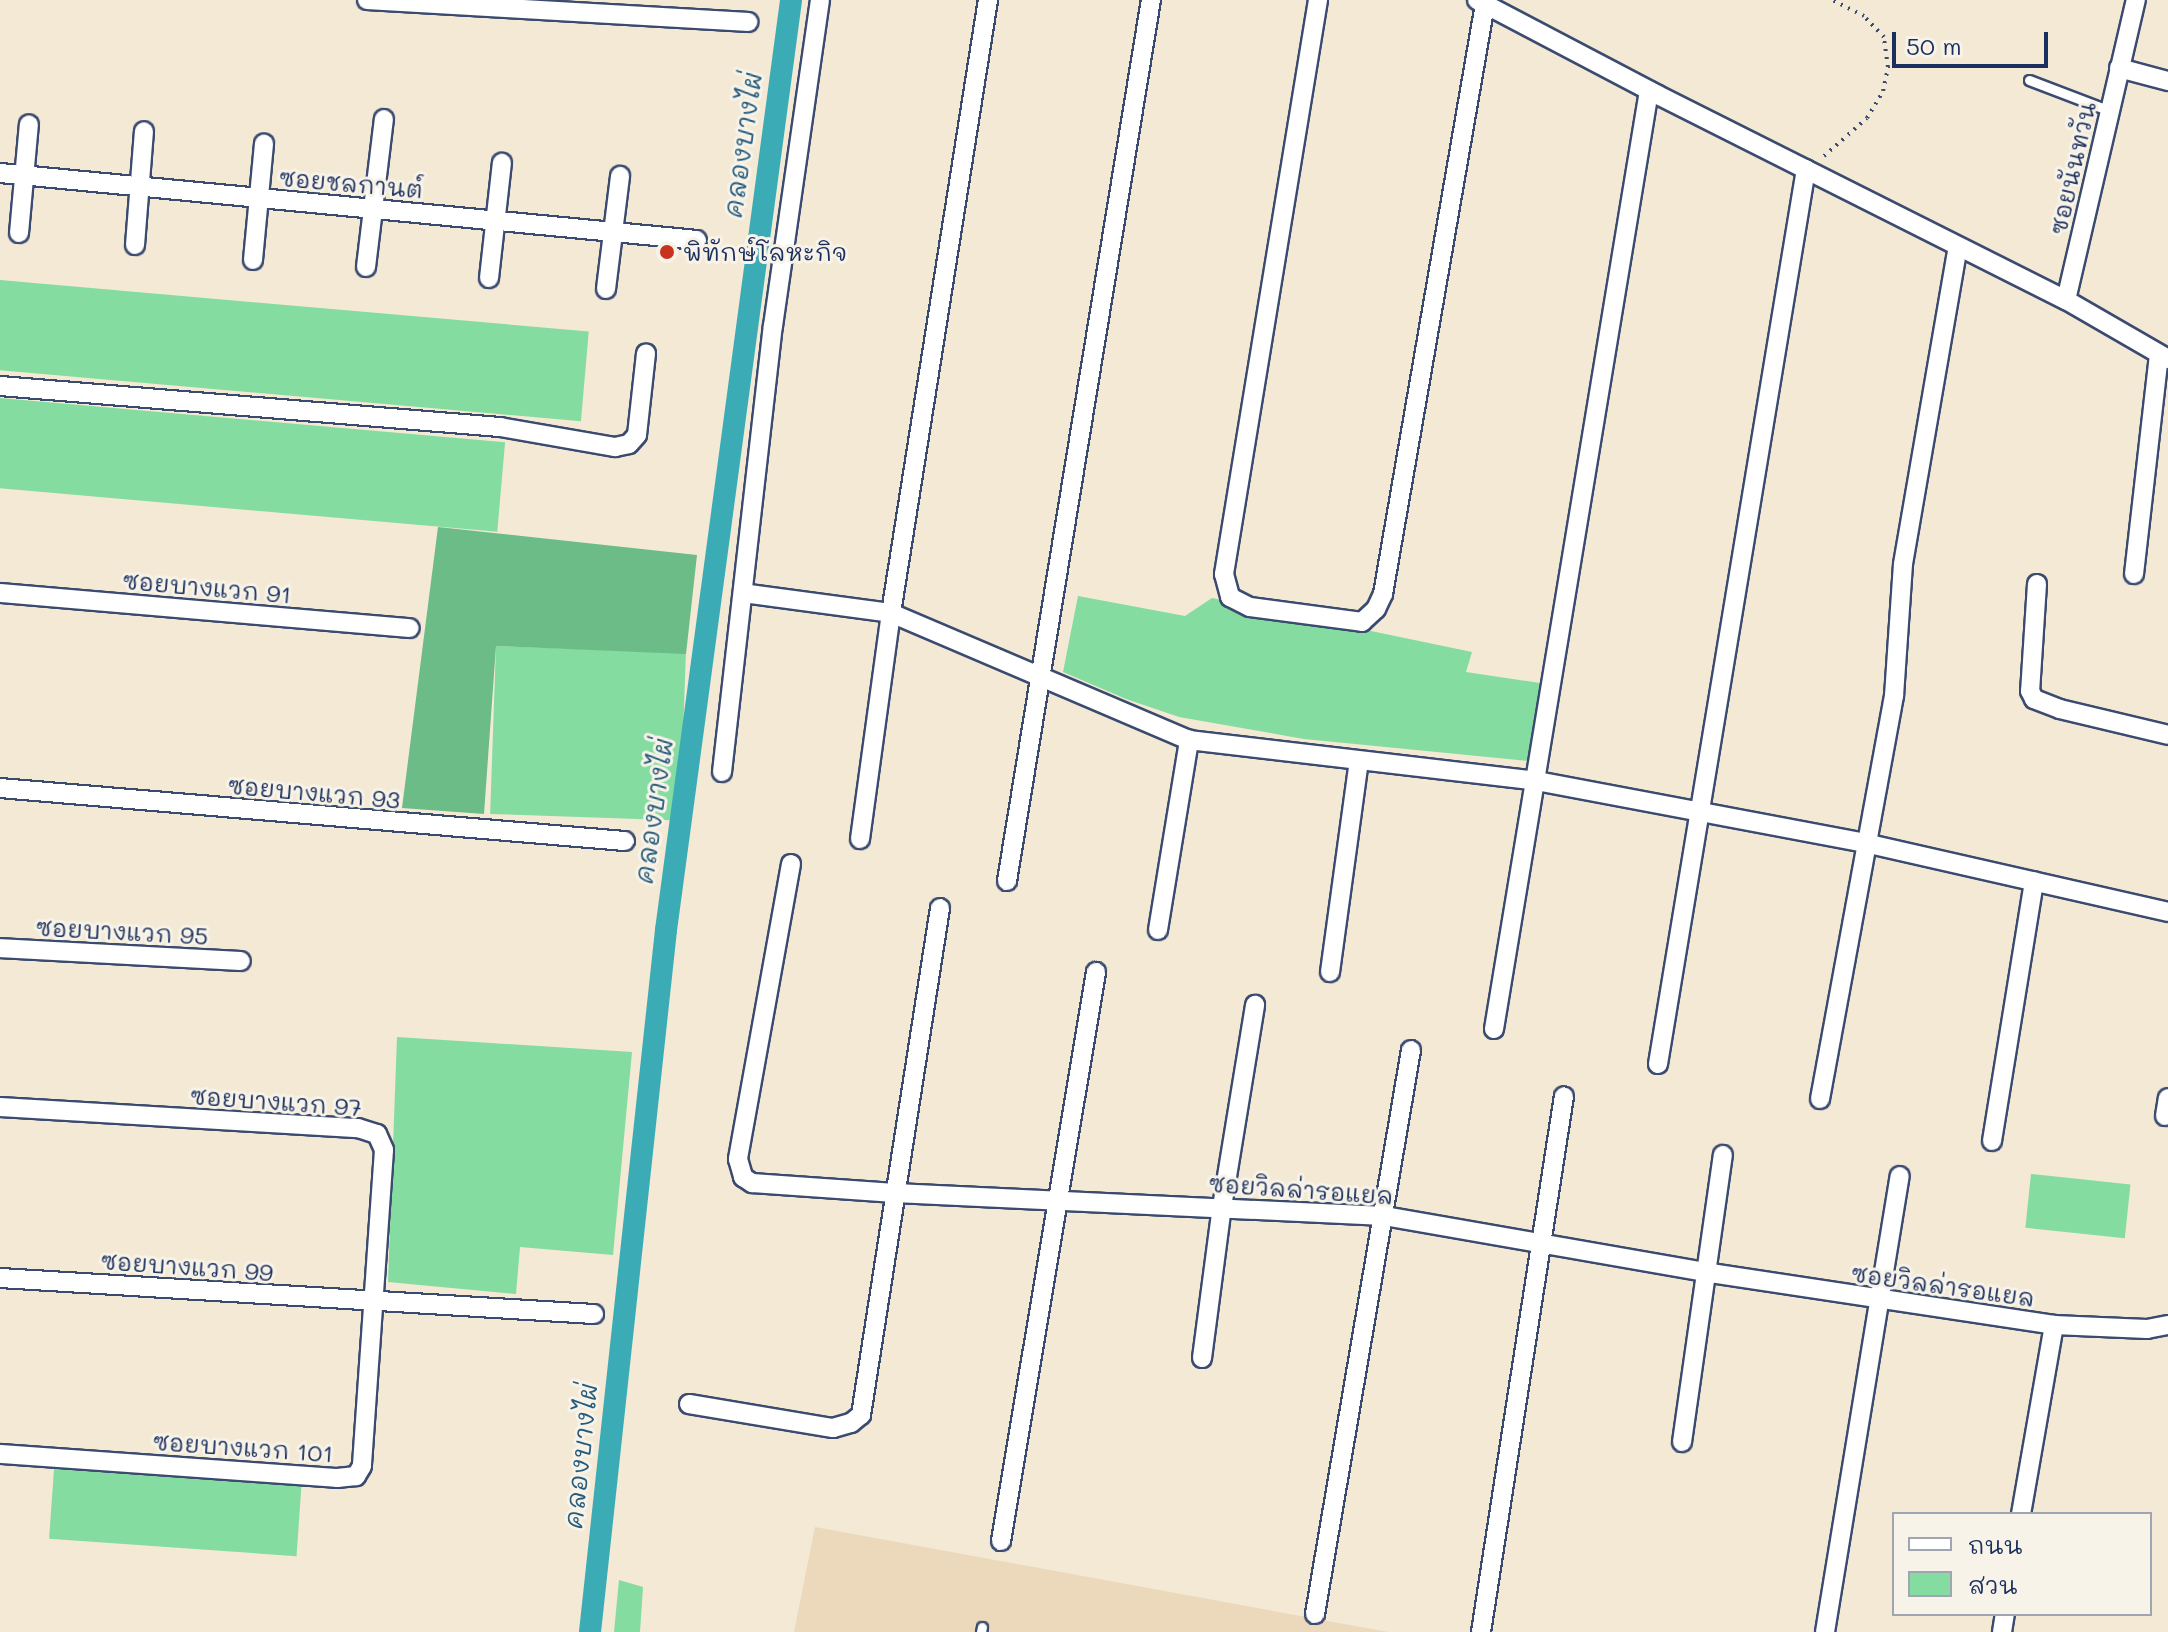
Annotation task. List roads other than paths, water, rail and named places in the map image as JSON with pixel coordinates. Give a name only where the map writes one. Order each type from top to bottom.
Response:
[{"type":"street","points":[[367,0],[748,22]]},
{"type":"street","points":[[722,772],[773,326],[820,0]]},
{"type":"street","points":[[860,839],[891,613],[988,0]]},
{"type":"street","points":[[1007,881],[1151,0]]},
{"type":"street","points":[[1318,0],[1224,574],[1230,597],[1250,607],[1362,622],[1376,609],[1383,594],[1481,2],[1649,91],[2066,300],[2164,358],[2134,574]]},
{"type":"street","name":"ซอยนันทวัน","points":[[2066,300],[2136,0]]},
{"type":"street","points":[[2119,68],[2168,81]]},
{"type":"street","points":[[1494,1029],[1649,91]]},
{"type":"street","points":[[366,267],[384,119]]},
{"type":"street","points":[[19,233],[29,124]]},
{"type":"street","points":[[135,245],[144,131]]},
{"type":"street","points":[[253,260],[264,144]]},
{"type":"street","points":[[489,278],[502,163]]},
{"type":"street","points":[[1658,1064],[1806,169]]},
{"type":"street","name":"ซอยชลกานต์","points":[[0,173],[697,240]]},
{"type":"street","points":[[606,289],[620,176]]},
{"type":"street","points":[[1820,1099],[1894,696],[1903,564],[1958,247]]},
{"type":"street","points":[[0,386],[500,427],[615,447],[629,444],[637,435],[646,353]]},
{"type":"street","points":[[2037,584],[2030,691],[2034,699],[2060,709],[2168,735]]},
{"type":"street","name":"ซอยบางแวก 91","points":[[0,593],[410,628]]},
{"type":"street","points":[[743,593],[891,613],[1189,740],[1537,781],[1865,843],[2168,912]]},
{"type":"street","points":[[1158,930],[1189,740]]},
{"type":"street","points":[[1330,972],[1359,761]]},
{"type":"street","name":"ซอยบางแวก 93","points":[[0,788],[625,841]]},
{"type":"street","name":"ซอยวิลล่ารอแยล","points":[[791,864],[738,1159],[743,1177],[752,1183],[895,1193],[1384,1216],[1704,1272],[2054,1325],[2147,1329],[2168,1325]]},
{"type":"street","points":[[1992,1141],[2034,881]]},
{"type":"street","points":[[689,1404],[833,1428],[851,1423],[861,1415],[940,908]]},
{"type":"street","name":"ซอยบางแวก 95","points":[[0,948],[241,961]]},
{"type":"street","points":[[1001,1541],[1096,972]]},
{"type":"street","points":[[1202,1358],[1222,1207],[1255,1005]]},
{"type":"street","points":[[1315,1614],[1411,1050]]},
{"type":"street","points":[[1481,1632],[1564,1096]]},
{"type":"street","name":"ซอยบางแวก 97","points":[[0,1107],[358,1128],[377,1134],[384,1150],[371,1303]]},
{"type":"street","points":[[1682,1442],[1723,1155]]},
{"type":"street","points":[[1825,1632],[1900,1176]]},
{"type":"street","name":"ซอยบางแวก 99","points":[[0,1278],[371,1303],[594,1314]]},
{"type":"street","name":"ซอยบางแวก 101","points":[[0,1454],[337,1478],[356,1476],[362,1466],[371,1303]]},
{"type":"street","points":[[2021,1512],[2054,1325]]},
{"type":"lane","points":[[2029,80],[2110,111]]},
{"type":"waterway","name":"คลองบางไผ่","points":[[590,1632],[666,930],[791,0]]},
{"type":"place","name":"พิทักษ์โลหะกิจ","points":[[667,252]]}]
